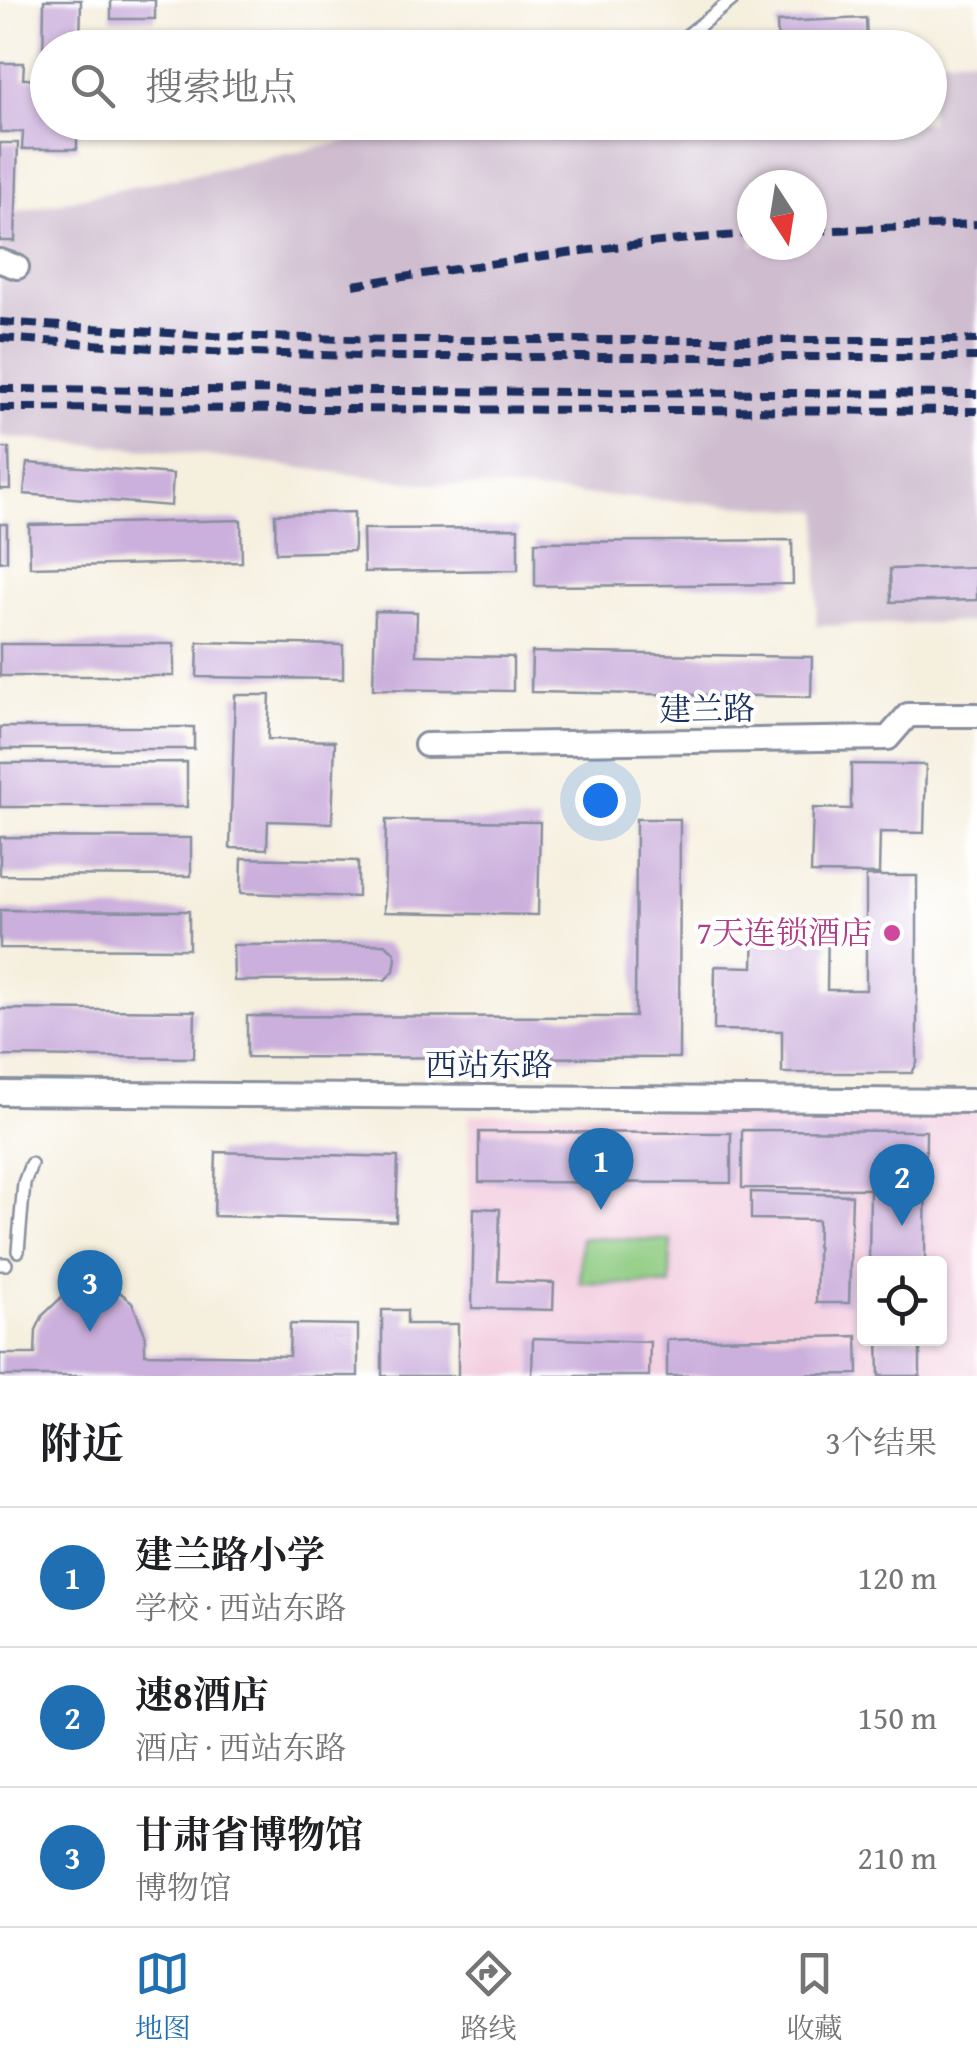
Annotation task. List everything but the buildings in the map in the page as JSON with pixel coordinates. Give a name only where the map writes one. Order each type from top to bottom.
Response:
[{"type":"street","name":"建兰路","points":[[426,745],[888,738],[908,714],[977,715]]},
{"type":"street","name":"西站东路","points":[[0,1094],[977,1101]]},
{"type":"lane","points":[[694,30],[732,0]]},
{"type":"lane","points":[[18,1251],[24,1183],[31,1164]]},
{"type":"shaded area","points":[[977,57],[977,622],[816,626],[820,511],[418,483],[161,450],[0,437],[0,215],[354,140],[947,140],[947,58]]},
{"type":"shaded area","points":[[977,1101],[977,1376],[468,1376],[469,1115]]},
{"type":"green space","points":[[581,1238],[671,1240],[670,1285],[580,1283]]},
{"type":"railway","points":[[827,230],[977,224]]},
{"type":"railway","points":[[353,285],[602,249],[737,235]]},
{"type":"railway","points":[[0,322],[213,336],[396,340],[977,340]]},
{"type":"railway","points":[[0,338],[212,352],[396,357],[977,357]]},
{"type":"railway","points":[[0,389],[977,394]]},
{"type":"railway","points":[[0,408],[977,411]]},
{"type":"place","name":"7天连锁酒店","points":[[892,933]]},
{"type":"place","name":"建兰路小学","points":[[601,1210]]},
{"type":"place","name":"速8酒店","points":[[902,1226]]},
{"type":"place","name":"甘肃省博物馆","points":[[90,1332]]}]
